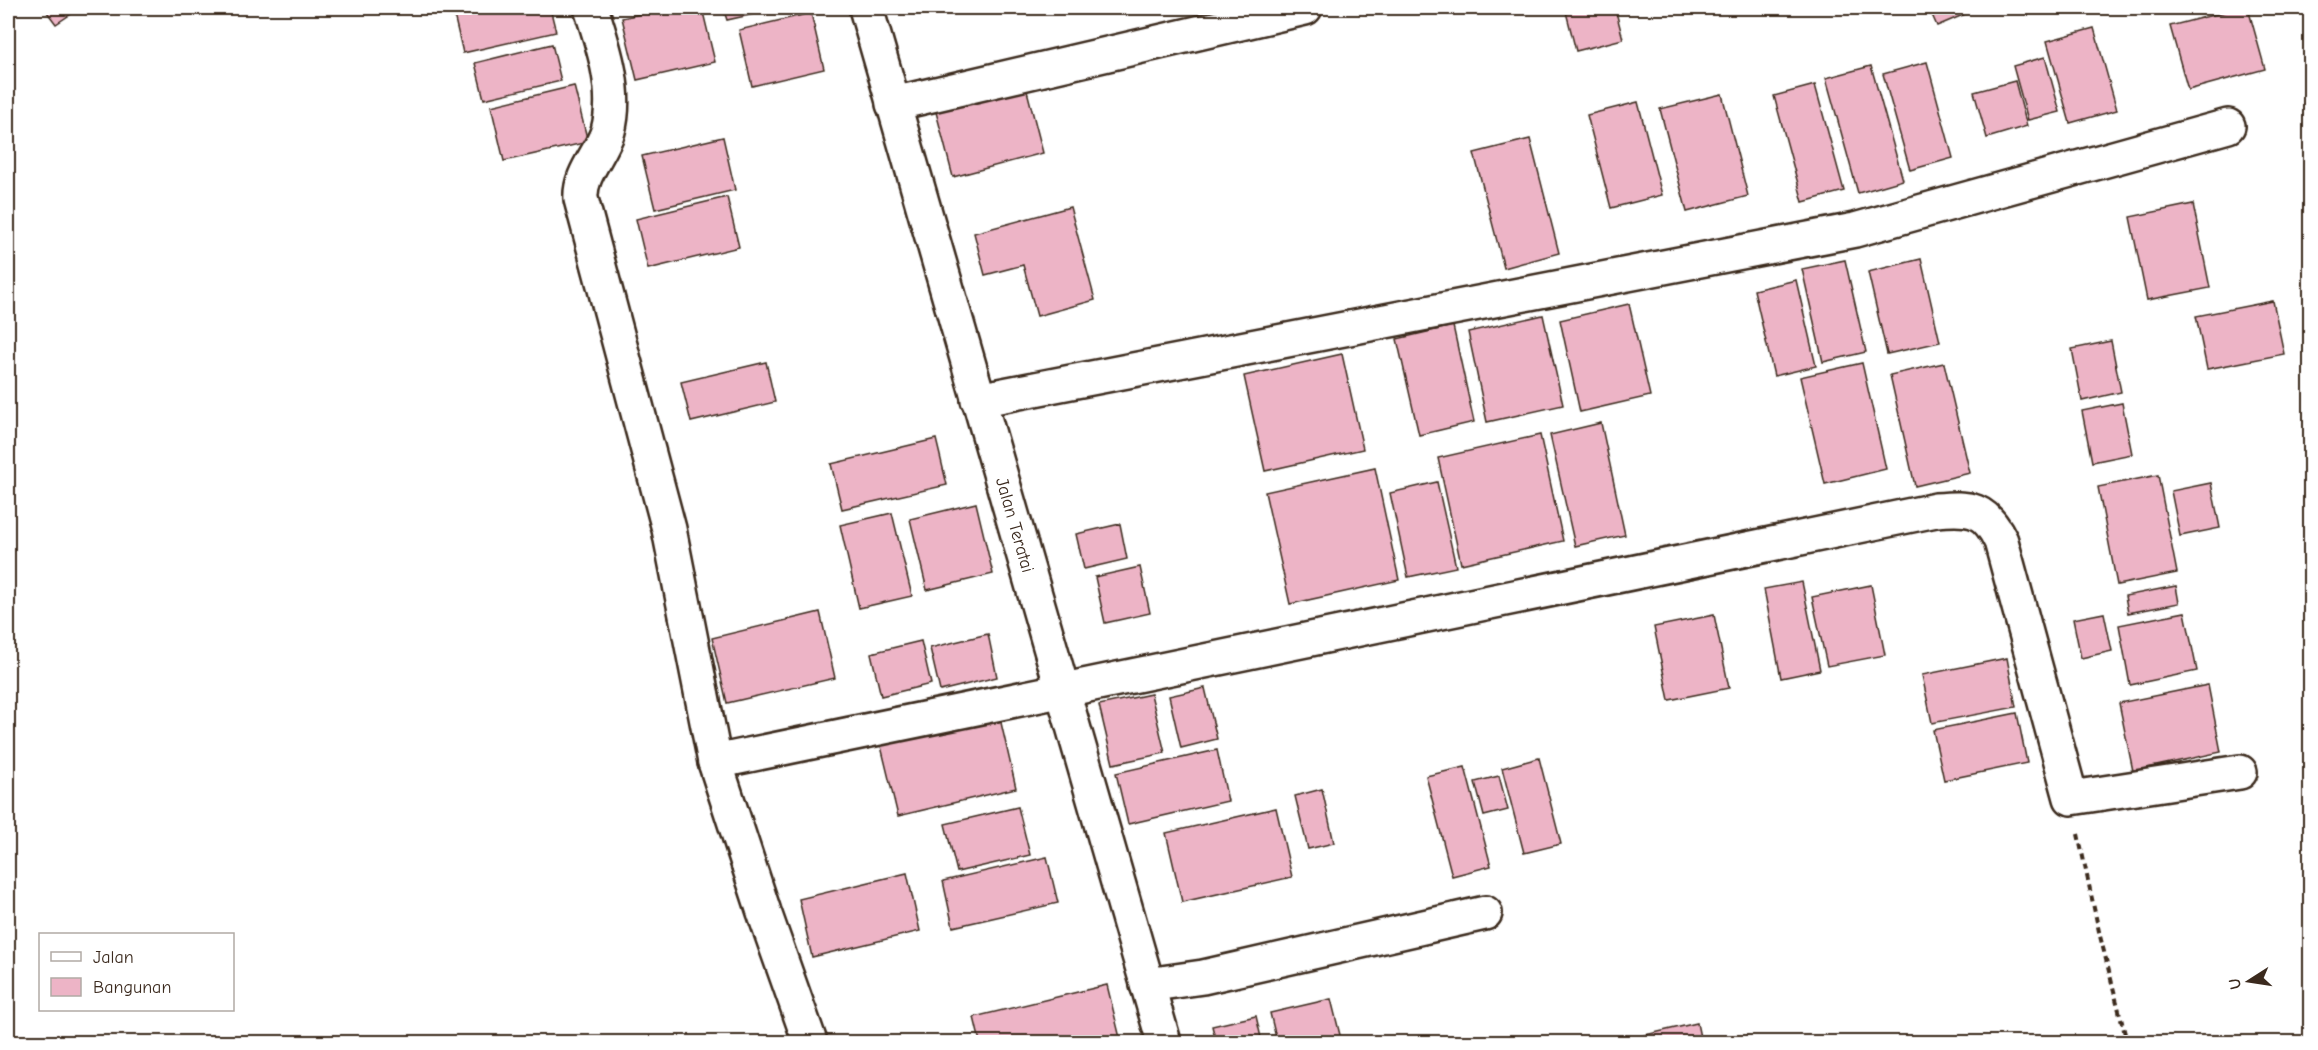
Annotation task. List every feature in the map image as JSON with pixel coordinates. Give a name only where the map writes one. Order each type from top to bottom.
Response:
[{"type":"street","points":[[591,8],[610,82],[611,113],[608,132],[596,159],[583,179],[581,199],[669,529],[715,762],[810,1042]]},
{"type":"street","name":"Jalan Teratai","points":[[866,8],[1164,1042]]},
{"type":"street","points":[[893,104],[1305,8]]},
{"type":"street","points":[[978,400],[1855,230],[2228,126]]},
{"type":"street","points":[[715,762],[1936,510],[1959,508],[1976,511],[1992,522],[2001,541],[2071,798],[2241,772]]},
{"type":"street","points":[[1147,985],[1203,977],[1485,914]]},
{"type":"path","points":[[2071,798],[2095,914],[2127,1042]]},
{"type":"building","points":[[44,8],[80,8],[56,24]]},
{"type":"building","points":[[485,8],[550,8],[556,32],[463,53],[454,15]]},
{"type":"building","points":[[666,8],[702,8],[715,62],[637,80],[622,18]]},
{"type":"building","points":[[723,8],[781,8],[727,20]]},
{"type":"building","points":[[1565,8],[1615,8],[1623,39],[1576,51]]},
{"type":"building","points":[[1929,8],[1968,8],[1970,12],[1937,26]]},
{"type":"building","points":[[2248,8],[2265,69],[2188,90],[2170,26]]},
{"type":"building","points":[[811,13],[824,69],[752,86],[739,30]]},
{"type":"building","points":[[2094,28],[2117,110],[2070,123],[2047,41]]},
{"type":"building","points":[[552,44],[561,81],[484,99],[475,63]]},
{"type":"building","points":[[2045,57],[2060,112],[2028,120],[2013,66]]},
{"type":"building","points":[[1927,62],[1953,158],[1910,170],[1883,74]]},
{"type":"building","points":[[1871,66],[1903,180],[1858,193],[1826,78]]},
{"type":"building","points":[[2015,81],[2027,126],[1987,138],[1974,92]]},
{"type":"building","points":[[1815,85],[1844,191],[1803,202],[1774,96]]},
{"type":"building","points":[[574,86],[588,142],[504,161],[491,106]]},
{"type":"building","points":[[1026,87],[1043,153],[953,177],[936,112]]},
{"type":"building","points":[[1722,94],[1748,196],[1687,212],[1660,109]]},
{"type":"building","points":[[1638,102],[1662,195],[1611,208],[1587,115]]},
{"type":"building","points":[[723,137],[735,190],[655,209],[642,156]]},
{"type":"building","points":[[1530,139],[1559,253],[1504,268],[1474,153]]},
{"type":"building","points":[[727,197],[739,247],[648,269],[636,219]]},
{"type":"building","points":[[2193,204],[2210,288],[2147,300],[2130,217]]},
{"type":"building","points":[[1070,207],[1095,300],[1037,316],[1023,265],[985,275],[974,233]]},
{"type":"building","points":[[1921,259],[1940,342],[1887,354],[1868,272]]},
{"type":"building","points":[[1845,260],[1866,352],[1823,362],[1802,269]]},
{"type":"building","points":[[1796,280],[1816,366],[1774,376],[1754,290]]},
{"type":"building","points":[[2273,301],[2284,354],[2207,369],[2196,316]]},
{"type":"building","points":[[1629,304],[1650,396],[1580,412],[1560,320]]},
{"type":"building","points":[[1543,315],[1563,405],[1487,422],[1468,332]]},
{"type":"building","points":[[1453,326],[1474,422],[1419,435],[1397,339]]},
{"type":"building","points":[[2111,341],[2121,392],[2082,401],[2072,349]]},
{"type":"building","points":[[1342,354],[1363,449],[1265,471],[1244,376]]},
{"type":"building","points":[[766,362],[775,402],[691,422],[681,382]]},
{"type":"building","points":[[1862,363],[1886,469],[1825,484],[1800,377]]},
{"type":"building","points":[[1944,363],[1970,473],[1915,486],[1890,375]]},
{"type":"building","points":[[2122,403],[2132,454],[2092,462],[2082,411]]},
{"type":"building","points":[[1601,423],[1625,535],[1575,546],[1550,435]]},
{"type":"building","points":[[1540,435],[1563,541],[1461,564],[1438,458]]},
{"type":"building","points":[[936,439],[947,485],[842,509],[831,464]]},
{"type":"building","points":[[2310,449],[2310,485],[2303,451]]},
{"type":"building","points":[[1375,468],[1399,580],[1290,604],[1265,492]]},
{"type":"building","points":[[2158,475],[2177,573],[2117,585],[2098,487]]},
{"type":"building","points":[[1437,482],[1456,567],[1408,577],[1390,493]]},
{"type":"building","points":[[2211,483],[2220,528],[2180,536],[2171,491]]},
{"type":"building","points":[[976,503],[993,574],[927,590],[910,519]]},
{"type":"building","points":[[892,513],[912,596],[859,608],[840,525]]},
{"type":"building","points":[[1120,524],[1127,559],[1084,569],[1076,534]]},
{"type":"building","points":[[1140,567],[1150,613],[1105,623],[1095,577]]},
{"type":"building","points":[[1802,582],[1820,670],[1781,678],[1764,589]]},
{"type":"building","points":[[1871,585],[1885,655],[1827,666],[1812,597]]},
{"type":"building","points":[[2176,586],[2179,603],[2128,613],[2125,596]]},
{"type":"building","points":[[820,612],[835,678],[727,703],[712,638]]},
{"type":"building","points":[[2185,612],[2197,671],[2130,685],[2119,625]]},
{"type":"building","points":[[2104,613],[2112,651],[2081,658],[2073,619]]},
{"type":"building","points":[[1714,615],[1729,688],[1669,700],[1654,627]]},
{"type":"building","points":[[988,634],[997,677],[940,691],[930,648]]},
{"type":"building","points":[[921,641],[931,684],[881,696],[871,653]]},
{"type":"building","points":[[2007,658],[2016,707],[1932,723],[1922,675]]},
{"type":"building","points":[[2208,685],[2221,752],[2133,771],[2119,703]]},
{"type":"building","points":[[1205,688],[1217,739],[1181,748],[1169,696]]},
{"type":"building","points":[[1151,694],[1165,753],[1113,764],[1099,705]]},
{"type":"building","points":[[2017,713],[2027,763],[1944,780],[1933,730]]},
{"type":"building","points":[[999,714],[1016,788],[898,816],[880,742]]},
{"type":"building","points":[[1217,750],[1228,801],[1128,824],[1116,773]]},
{"type":"building","points":[[1539,758],[1561,844],[1524,853],[1502,768]]},
{"type":"building","points":[[1465,767],[1491,866],[1452,876],[1426,776]]},
{"type":"building","points":[[1499,776],[1508,810],[1484,816],[1475,782]]},
{"type":"building","points":[[1322,789],[1334,843],[1308,849],[1295,796]]},
{"type":"building","points":[[1018,807],[1030,855],[957,872],[945,824]]},
{"type":"building","points":[[1276,808],[1292,877],[1182,902],[1166,833]]},
{"type":"building","points":[[1047,857],[1058,903],[953,927],[943,881]]},
{"type":"building","points":[[907,873],[920,931],[812,957],[799,899]]},
{"type":"building","points":[[1107,985],[1121,1042],[980,1042],[974,1017]]},
{"type":"building","points":[[1331,999],[1341,1039],[1324,1042],[1277,1042],[1270,1013]]},
{"type":"building","points":[[1256,1016],[1262,1042],[1216,1042],[1212,1026]]},
{"type":"building","points":[[1697,1023],[1701,1042],[1629,1042],[1628,1039]]}]
